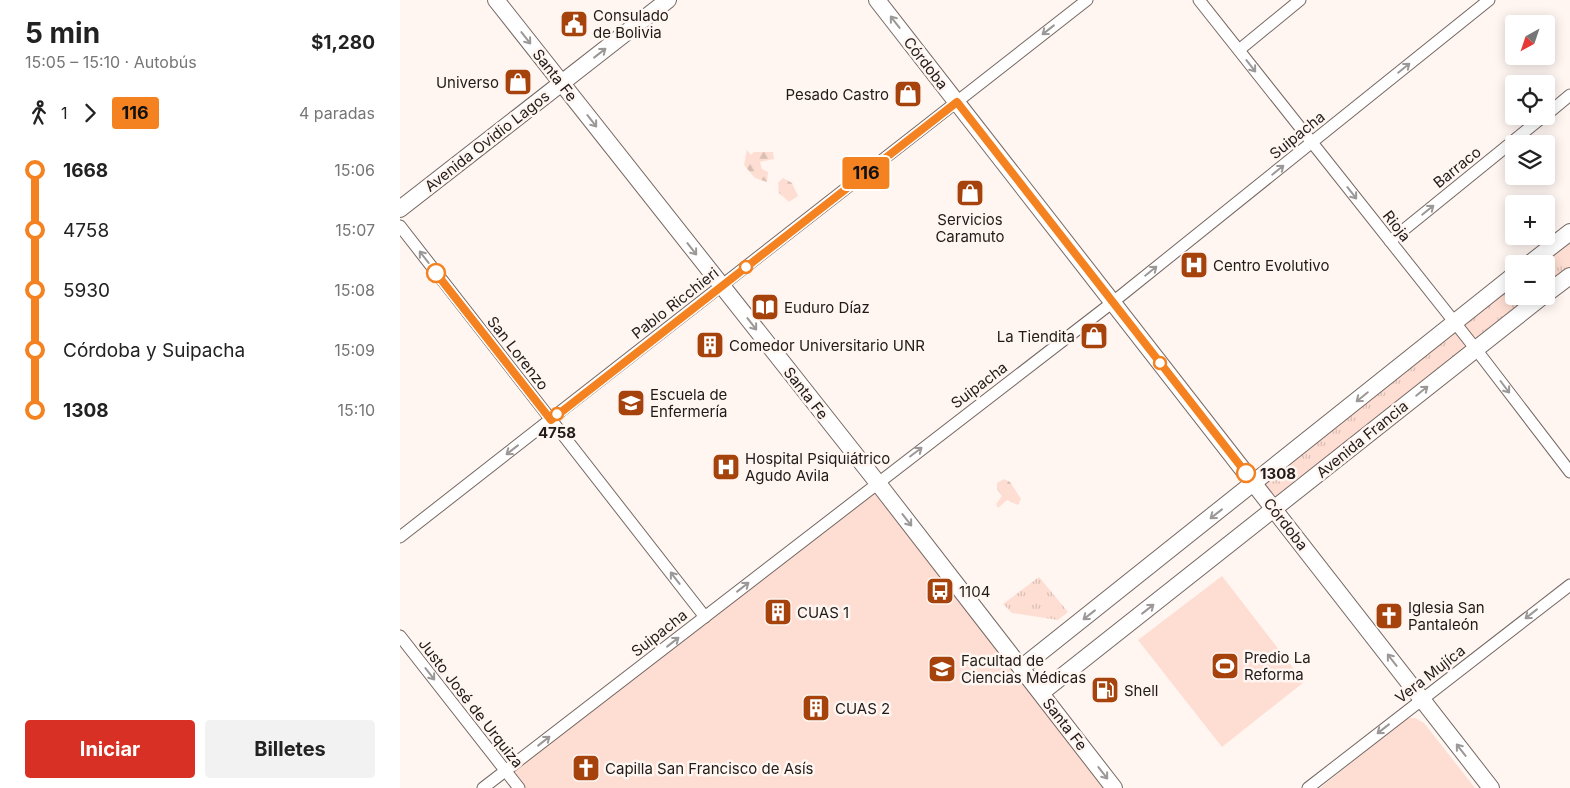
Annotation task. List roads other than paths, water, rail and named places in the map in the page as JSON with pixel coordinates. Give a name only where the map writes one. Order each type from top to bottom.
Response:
[{"type":"main road","name":"Santa Fe","points":[[496,0],[877,482],[1114,788]]},
{"type":"main road","name":"Avenida Ovidio Lagos","points":[[400,209],[668,0]]},
{"type":"main road","name":"Córdoba","points":[[878,0],[1491,788]]},
{"type":"main road","points":[[1541,255],[1570,232]]},
{"type":"main road","name":"Avenida Francia","points":[[1555,287],[1570,276]]},
{"type":"main road","points":[[1021,668],[1505,282]]},
{"type":"main road","name":"Avenida Francia","points":[[1041,693],[1532,305]]},
{"type":"street","name":"Pablo Ricchieri","points":[[400,538],[1087,0]]},
{"type":"street","name":"Rioja","points":[[1199,0],[1475,348],[1570,472]]},
{"type":"street","points":[[1239,50],[1300,0]]},
{"type":"street","name":"Suipacha","points":[[483,788],[877,482],[1113,302],[1489,0]]},
{"type":"street","name":"Barraco","points":[[1555,107],[1570,96]]},
{"type":"street","name":"Barraco","points":[[1390,241],[1533,125]]},
{"type":"street","name":"San Lorenzo","points":[[400,226],[705,617]]},
{"type":"street","name":"Vera Mujíca","points":[[1308,788],[1570,585]]},
{"type":"street","name":"Justo José de Urquiza","points":[[400,636],[519,788]]},
{"type":"place","name":"Consulado de Bolivia","points":[[574,24]]},
{"type":"place","name":"Universo","points":[[518,82]]},
{"type":"place","name":"Pesado Castro","points":[[908,94]]},
{"type":"place","name":"Servicios Caramuto","points":[[970,193]]},
{"type":"place","name":"Centro Evolutivo","points":[[1194,265]]},
{"type":"place","name":"Euduro Díaz","points":[[765,307]]},
{"type":"place","name":"La Tiendita","points":[[1094,336]]},
{"type":"place","name":"Comedor Universitario UNR","points":[[710,345]]},
{"type":"place","name":"Escuela de Enfermería","points":[[631,403]]},
{"type":"place","name":"4758","points":[[557,414]]},
{"type":"place","name":"Hospital Psiquiátrico Agudo Avila","points":[[726,467]]},
{"type":"place","name":"1308","points":[[1246,473]]},
{"type":"place","name":"1104","points":[[940,591]]},
{"type":"place","name":"CUAS 1","points":[[778,612]]},
{"type":"place","name":"Iglesia San Pantaleón","points":[[1389,616]]},
{"type":"place","name":"Predio La Reforma","points":[[1225,666]]},
{"type":"place","name":"Facultad de Ciencias Médicas","points":[[942,669]]},
{"type":"place","name":"Shell","points":[[1105,690]]},
{"type":"place","name":"CUAS 2","points":[[816,708]]},
{"type":"place","name":"Capilla San Francisco de Asís","points":[[586,768]]}]
